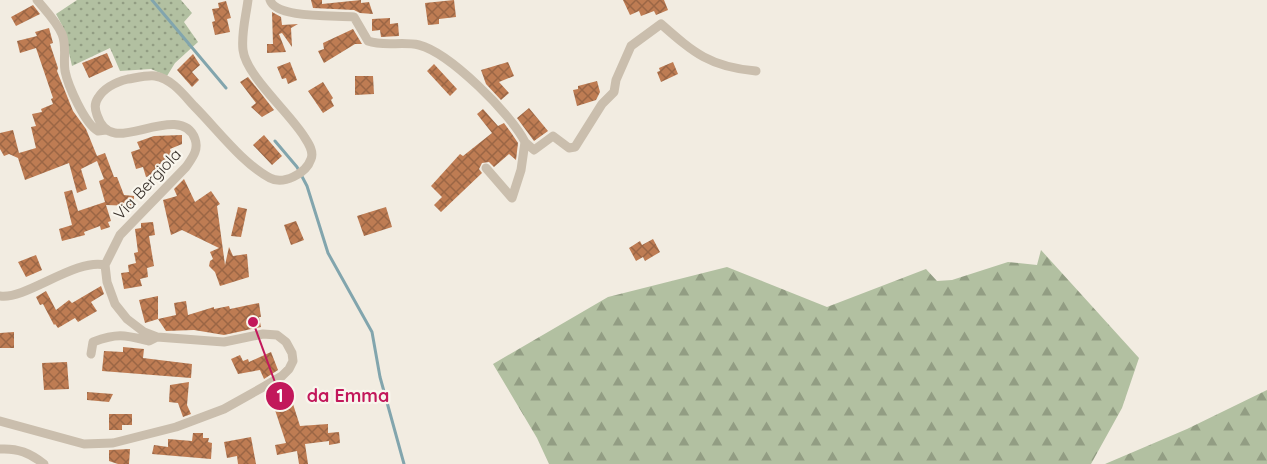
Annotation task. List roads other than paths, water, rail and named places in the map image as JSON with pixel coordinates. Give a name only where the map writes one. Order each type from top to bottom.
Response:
[{"type":"street","points":[[37,0],[55,22],[62,35],[65,52],[64,69],[69,83],[88,122],[98,131],[106,130],[95,111],[95,105],[98,97],[107,88],[122,81],[155,76],[173,84],[258,171],[273,180],[285,180],[304,170],[311,159],[312,151],[305,137],[249,67],[243,52],[242,40],[248,0]]},
{"type":"street","points":[[270,0],[275,8],[292,13],[354,17],[370,42],[388,45],[418,45],[434,52],[457,68],[508,116],[532,150],[537,150],[554,136],[569,148],[574,147],[602,104],[614,92],[630,46],[661,24],[691,50],[713,63],[756,70]]},
{"type":"street","name":"Via Bergiola","points":[[105,265],[120,235],[186,167],[194,156],[197,144],[193,134],[184,127],[170,124],[128,134],[106,130]]},
{"type":"street","points":[[486,168],[512,198],[521,170],[525,142]]},
{"type":"street","points":[[0,296],[6,297],[18,293],[63,274],[99,264],[105,265],[107,282],[115,304],[127,319],[144,332],[157,337],[224,342],[272,333],[286,342],[293,360],[282,376],[224,409],[176,427],[114,443],[84,444],[0,421]]},
{"type":"street","points":[[91,354],[93,342],[113,335],[126,335],[149,341],[157,337]]},
{"type":"street","points":[[0,449],[24,451],[44,464]]},
{"type":"waterway","points":[[152,0],[226,88]]},
{"type":"waterway","points":[[275,141],[297,167],[307,186],[328,253],[372,332],[380,377],[404,464]]},
{"type":"place","name":"da Emma","points":[[253,322]]}]
